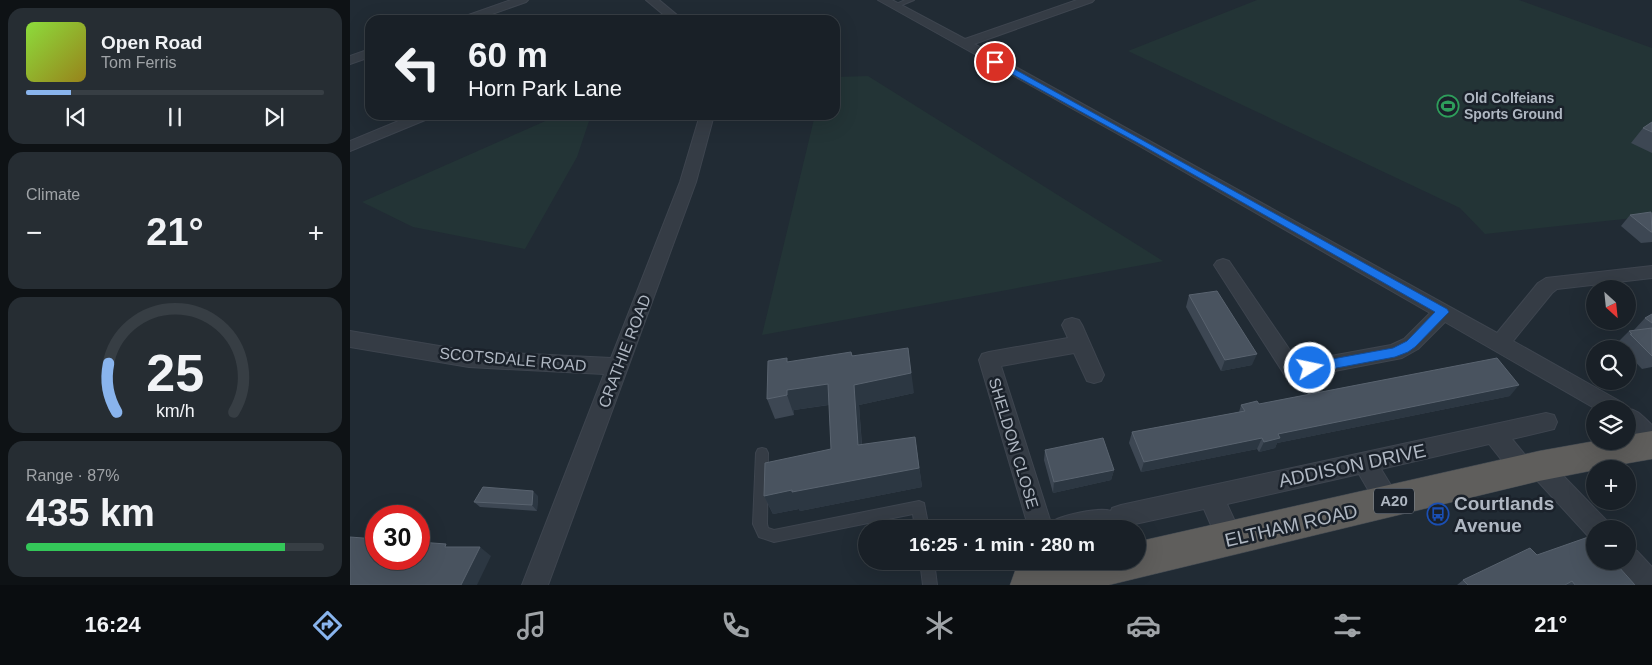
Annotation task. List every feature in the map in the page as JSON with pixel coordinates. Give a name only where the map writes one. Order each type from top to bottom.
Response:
[{"type":"highway","name":"ELTHAM ROAD","points":[[1146,558],[1531,468],[1652,445]]},
{"type":"highway","points":[[1045,575],[1076,570]]},
{"type":"street","points":[[478,15],[522,0]]},
{"type":"street","points":[[652,0],[671,15]]},
{"type":"street","points":[[963,44],[1088,0]]},
{"type":"street","points":[[890,3],[1141,141],[1599,400]]},
{"type":"street","points":[[350,60],[365,55]]},
{"type":"street","points":[[350,146],[413,120]]},
{"type":"street","name":"CRATHIE ROAD","points":[[535,585],[688,182],[705,120]]},
{"type":"street","points":[[1223,264],[1293,371],[1395,352],[1411,344],[1443,312]]},
{"type":"street","points":[[1500,343],[1545,288],[1553,283],[1652,272]]},
{"type":"street","name":"SHELDON CLOSE","points":[[1038,520],[988,360],[1076,334],[1094,375]]},
{"type":"street","name":"SCOTSDALE ROAD","points":[[350,339],[469,359],[617,367]]},
{"type":"street","name":"ADDISON DRIVE","points":[[1113,518],[1546,422]]},
{"type":"street","points":[[1636,424],[1652,439]]},
{"type":"street","points":[[1494,434],[1588,520]]},
{"type":"street","points":[[1364,462],[1389,502]]},
{"type":"street","points":[[1211,496],[1230,539]]},
{"type":"street","points":[[1104,520],[1113,518]]},
{"type":"street","points":[[1636,569],[1651,585]]},
{"type":"lane","points":[[890,3],[911,0]]},
{"type":"lane","points":[[762,454],[760,524],[764,533],[774,536],[919,507],[921,520]]},
{"type":"lane","points":[[928,570],[930,585]]},
{"type":"shaded area","name":"Old Colfeians Sports Ground","points":[[1257,0],[1519,0],[1652,48],[1652,216],[1485,234],[1460,208],[1128,51]]},
{"type":"shaded area","points":[[868,76],[1164,261],[762,335],[814,120],[840,120],[840,77]]},
{"type":"shaded area","points":[[548,120],[589,120],[577,157],[525,249],[413,227],[362,202]]},
{"type":"building","points":[[1652,122],[1652,132],[1643,128]]},
{"type":"building","points":[[1651,212],[1652,232],[1630,215]]},
{"type":"building","points":[[1217,291],[1257,354],[1225,360],[1189,295]]},
{"type":"building","points":[[1652,314],[1652,323],[1645,318]]},
{"type":"building","points":[[1652,328],[1652,356],[1630,334],[1632,334],[1629,331]]},
{"type":"building","points":[[908,348],[911,373],[854,385],[858,445],[915,437],[919,468],[764,496],[765,463],[831,449],[828,384],[787,390],[787,395],[767,399],[768,361],[787,358],[787,362],[851,352],[852,356]]},
{"type":"building","points":[[1497,358],[1519,385],[1278,434],[1280,438],[1264,442],[1262,438],[1144,462],[1132,432],[1245,411],[1241,405],[1257,401],[1259,404]]},
{"type":"building","points":[[1103,438],[1114,470],[1054,482],[1045,450]]},
{"type":"building","points":[[483,487],[533,491],[532,505],[474,502]]},
{"type":"building","points":[[350,537],[365,538],[365,570],[430,570],[430,543],[446,544],[445,547],[480,547],[461,585],[350,585]]},
{"type":"building","points":[[1586,538],[1586,570],[1622,570],[1635,585],[1575,585],[1572,581],[1565,585],[1468,585],[1463,580],[1530,548],[1537,555]]},
{"type":"place","name":"Old Colfeians Sports Ground","points":[[1448,106]]},
{"type":"place","name":"Courtlands Avenue","points":[[1438,514]]},
{"type":"route","points":[[995,62],[1141,141],[1443,312],[1404,349],[1310,368]]}]
